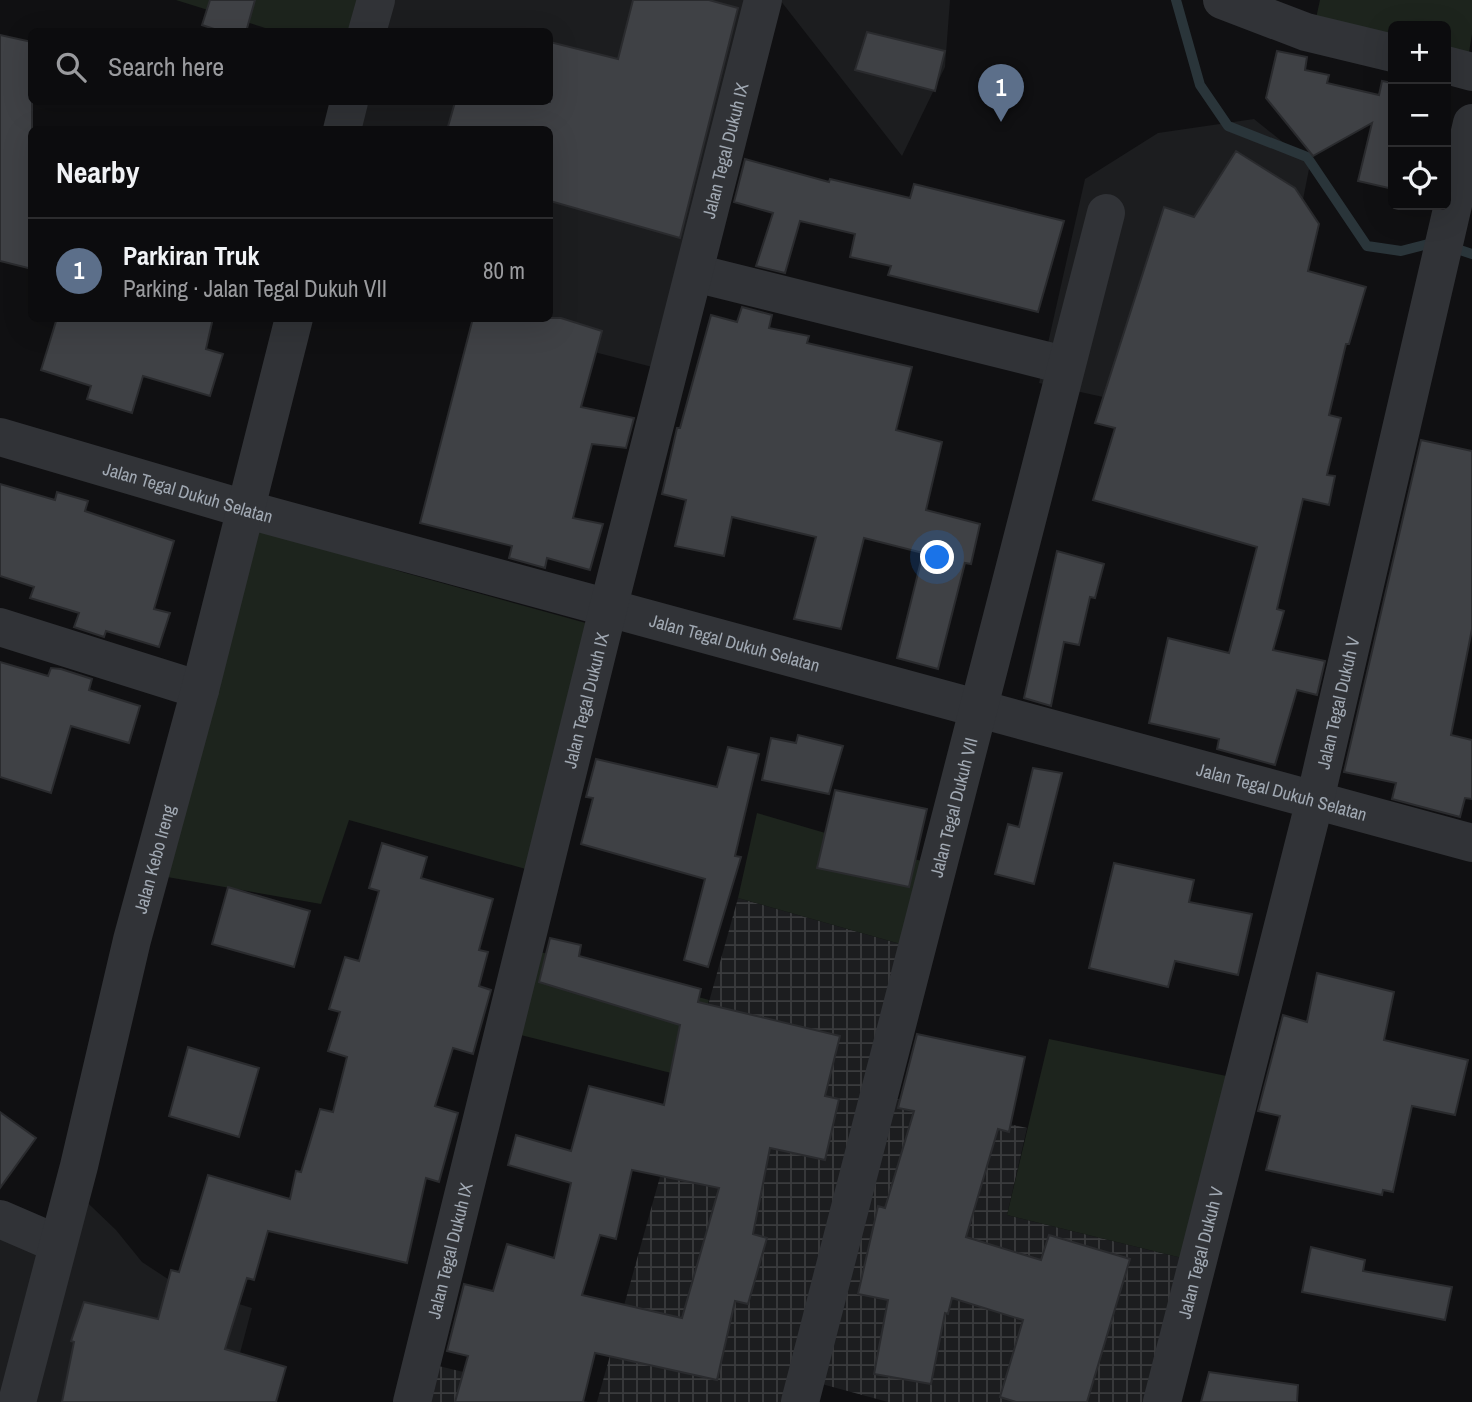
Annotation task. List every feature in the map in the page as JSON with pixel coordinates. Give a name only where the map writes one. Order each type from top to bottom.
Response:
[{"type":"street","points":[[369,28],[376,0]]},
{"type":"street","name":"Jalan Tegal Dukuh IX","points":[[412,1402],[608,609],[763,0]]},
{"type":"street","points":[[1222,0],[1306,32],[1388,52]]},
{"type":"street","points":[[1451,66],[1472,72]]},
{"type":"street","points":[[343,126],[348,105]]},
{"type":"street","name":"Jalan Tegal Dukuh V","points":[[1162,1402],[1315,800],[1472,123]]},
{"type":"street","name":"Jalan Tegal Dukuh VII","points":[[800,1402],[1064,365],[1106,212]]},
{"type":"street","points":[[695,272],[1064,365]]},
{"type":"street","name":"Jalan Kebo Ireng","points":[[17,1402],[132,940],[200,690],[293,322]]},
{"type":"street","name":"Jalan Tegal Dukuh Selatan","points":[[0,437],[245,509],[1472,843]]},
{"type":"street","points":[[0,627],[200,690]]},
{"type":"street","points":[[0,1219],[58,1244]]},
{"type":"shaded area","points":[[176,0],[373,0],[366,28],[265,28]]},
{"type":"shaded area","points":[[373,0],[753,0],[664,370],[478,322],[553,322],[553,126],[340,126],[346,105],[553,105],[553,28],[366,28]]},
{"type":"shaded area","points":[[780,0],[950,0],[945,67],[902,156]]},
{"type":"shaded area","points":[[1320,0],[1472,0],[1472,34],[1467,65],[1451,61],[1451,21],[1388,21],[1388,48],[1313,32]]},
{"type":"shaded area","points":[[1254,119],[1310,164],[1283,301],[1241,427],[1039,383],[1085,179],[1158,133]]},
{"type":"shaded area","points":[[233,519],[402,572],[604,628],[540,873],[349,820],[321,904],[150,874]]},
{"type":"shaded area","points":[[757,813],[935,865],[911,947],[738,898]]},
{"type":"shaded area","points":[[738,898],[911,947],[873,1094],[1027,1128],[1007,1215],[1186,1259],[1146,1402],[888,1402],[796,1377],[788,1402],[597,1402]]},
{"type":"shaded area","points":[[523,947],[709,1000],[687,1077],[505,1031]]},
{"type":"shaded area","points":[[1049,1039],[1236,1078],[1186,1259],[1007,1215]]},
{"type":"shaded area","points":[[69,1185],[116,1230],[142,1262],[177,1285],[252,1308],[227,1402],[0,1402],[0,1226],[59,1250]]},
{"type":"shaded area","points":[[422,1362],[588,1402],[410,1402]]},
{"type":"building","points":[[210,0],[255,0],[247,28],[211,28],[202,25]]},
{"type":"building","points":[[633,0],[709,0],[738,8],[680,238],[553,202],[553,126],[448,126],[454,105],[553,105],[553,43],[618,59]]},
{"type":"building","points":[[867,32],[945,51],[935,91],[855,70]]},
{"type":"building","points":[[0,35],[28,41],[28,105],[32,105],[32,126],[28,126],[28,268],[0,261]]},
{"type":"building","points":[[1277,51],[1307,57],[1305,70],[1329,75],[1327,83],[1379,95],[1382,81],[1388,82],[1388,188],[1358,181],[1372,123],[1313,156],[1266,98]]},
{"type":"building","points":[[1236,151],[1295,188],[1319,224],[1308,271],[1366,287],[1349,344],[1346,344],[1329,415],[1341,418],[1327,475],[1335,476],[1329,505],[1303,499],[1277,609],[1284,611],[1273,650],[1325,661],[1317,695],[1297,690],[1275,765],[1217,749],[1219,739],[1149,723],[1168,638],[1229,653],[1257,547],[1093,500],[1115,428],[1095,423],[1164,207],[1194,217]]},
{"type":"building","points":[[745,159],[829,182],[830,179],[910,198],[914,184],[1064,221],[1038,312],[888,275],[891,266],[850,257],[855,234],[800,221],[785,273],[756,266],[773,213],[734,202]]},
{"type":"building","points":[[742,307],[772,315],[769,328],[809,336],[807,343],[912,367],[896,430],[942,442],[926,510],[980,524],[971,564],[965,563],[938,669],[897,658],[923,553],[864,538],[841,629],[794,619],[816,537],[732,517],[724,556],[675,546],[686,500],[662,494],[677,428],[680,428],[711,315],[737,322]]},
{"type":"building","points":[[553,318],[561,318],[602,331],[581,407],[634,418],[626,448],[592,444],[573,518],[603,524],[590,570],[547,558],[545,568],[509,558],[512,546],[420,523],[472,322],[553,322]]},
{"type":"building","points":[[56,322],[212,322],[206,349],[223,354],[210,396],[143,376],[132,413],[87,399],[91,386],[41,370]]},
{"type":"building","points":[[1421,440],[1472,451],[1472,629],[1451,735],[1472,740],[1472,799],[1465,798],[1460,817],[1392,799],[1396,783],[1344,772]]},
{"type":"building","points":[[0,484],[55,500],[57,492],[88,501],[85,511],[174,541],[154,609],[170,613],[159,647],[106,631],[104,637],[74,627],[79,613],[30,598],[34,587],[0,576]]},
{"type":"building","points":[[1057,551],[1104,564],[1095,598],[1090,597],[1079,645],[1064,642],[1051,706],[1024,698]]},
{"type":"building","points":[[0,662],[48,676],[51,668],[61,669],[92,679],[89,690],[140,706],[129,743],[71,726],[51,793],[0,777]]},
{"type":"building","points":[[798,735],[843,746],[829,794],[762,780],[771,738],[796,743]]},
{"type":"building","points":[[728,747],[759,754],[735,856],[741,857],[708,967],[684,960],[705,879],[581,844],[593,798],[586,797],[596,759],[717,787]]},
{"type":"building","points":[[1033,768],[1062,773],[1034,884],[995,874],[1008,824],[1019,827]]},
{"type":"building","points":[[835,790],[927,809],[909,887],[817,868]]},
{"type":"building","points":[[382,843],[427,857],[421,878],[493,899],[479,950],[488,952],[479,986],[491,990],[473,1054],[453,1048],[435,1106],[458,1113],[439,1182],[426,1178],[407,1263],[268,1231],[254,1280],[247,1278],[225,1349],[286,1367],[276,1402],[62,1402],[74,1342],[71,1341],[84,1302],[158,1319],[171,1270],[179,1272],[208,1175],[290,1199],[296,1171],[301,1172],[320,1109],[333,1112],[347,1057],[328,1051],[340,1012],[329,1009],[345,957],[359,961],[379,891],[369,888]]},
{"type":"building","points":[[1114,863],[1194,880],[1189,902],[1252,914],[1238,975],[1175,961],[1168,987],[1089,968]]},
{"type":"building","points":[[228,887],[310,911],[294,967],[212,944]]},
{"type":"building","points":[[550,938],[581,945],[579,956],[701,989],[698,1002],[840,1036],[825,1096],[839,1099],[825,1160],[770,1148],[753,1234],[767,1238],[748,1304],[735,1301],[717,1380],[595,1353],[583,1402],[455,1402],[468,1356],[447,1351],[464,1284],[493,1291],[507,1244],[554,1258],[571,1183],[508,1165],[516,1135],[571,1151],[589,1086],[664,1105],[680,1025],[539,982]],"holes":[[[632,1170],[719,1188],[682,1318],[582,1295],[600,1235],[616,1239]]]},
{"type":"building","points":[[1317,973],[1394,992],[1384,1040],[1468,1060],[1455,1115],[1412,1106],[1393,1192],[1383,1190],[1382,1195],[1266,1170],[1280,1116],[1258,1111],[1283,1015],[1307,1022]]},
{"type":"building","points":[[917,1034],[1025,1057],[1009,1132],[998,1129],[966,1237],[1041,1260],[1049,1235],[1130,1259],[1087,1402],[1016,1402],[1000,1397],[1023,1320],[952,1298],[948,1314],[945,1313],[931,1384],[874,1374],[888,1300],[858,1294],[878,1206],[885,1208],[914,1111],[898,1108]]},
{"type":"building","points":[[188,1047],[259,1068],[239,1137],[169,1116]]},
{"type":"building","points":[[0,1112],[36,1138],[0,1188]]},
{"type":"building","points":[[1311,1247],[1365,1260],[1363,1271],[1452,1287],[1445,1320],[1302,1292]]},
{"type":"building","points":[[1209,1372],[1298,1385],[1297,1402],[1201,1402]]},
{"type":"waterway","points":[[1176,0],[1200,85],[1228,126],[1307,157],[1367,246],[1401,251],[1436,242]]},
{"type":"waterway","points":[[1451,247],[1472,254]]},
{"type":"place","name":"Parkiran Truk","points":[[1001,122]]}]
